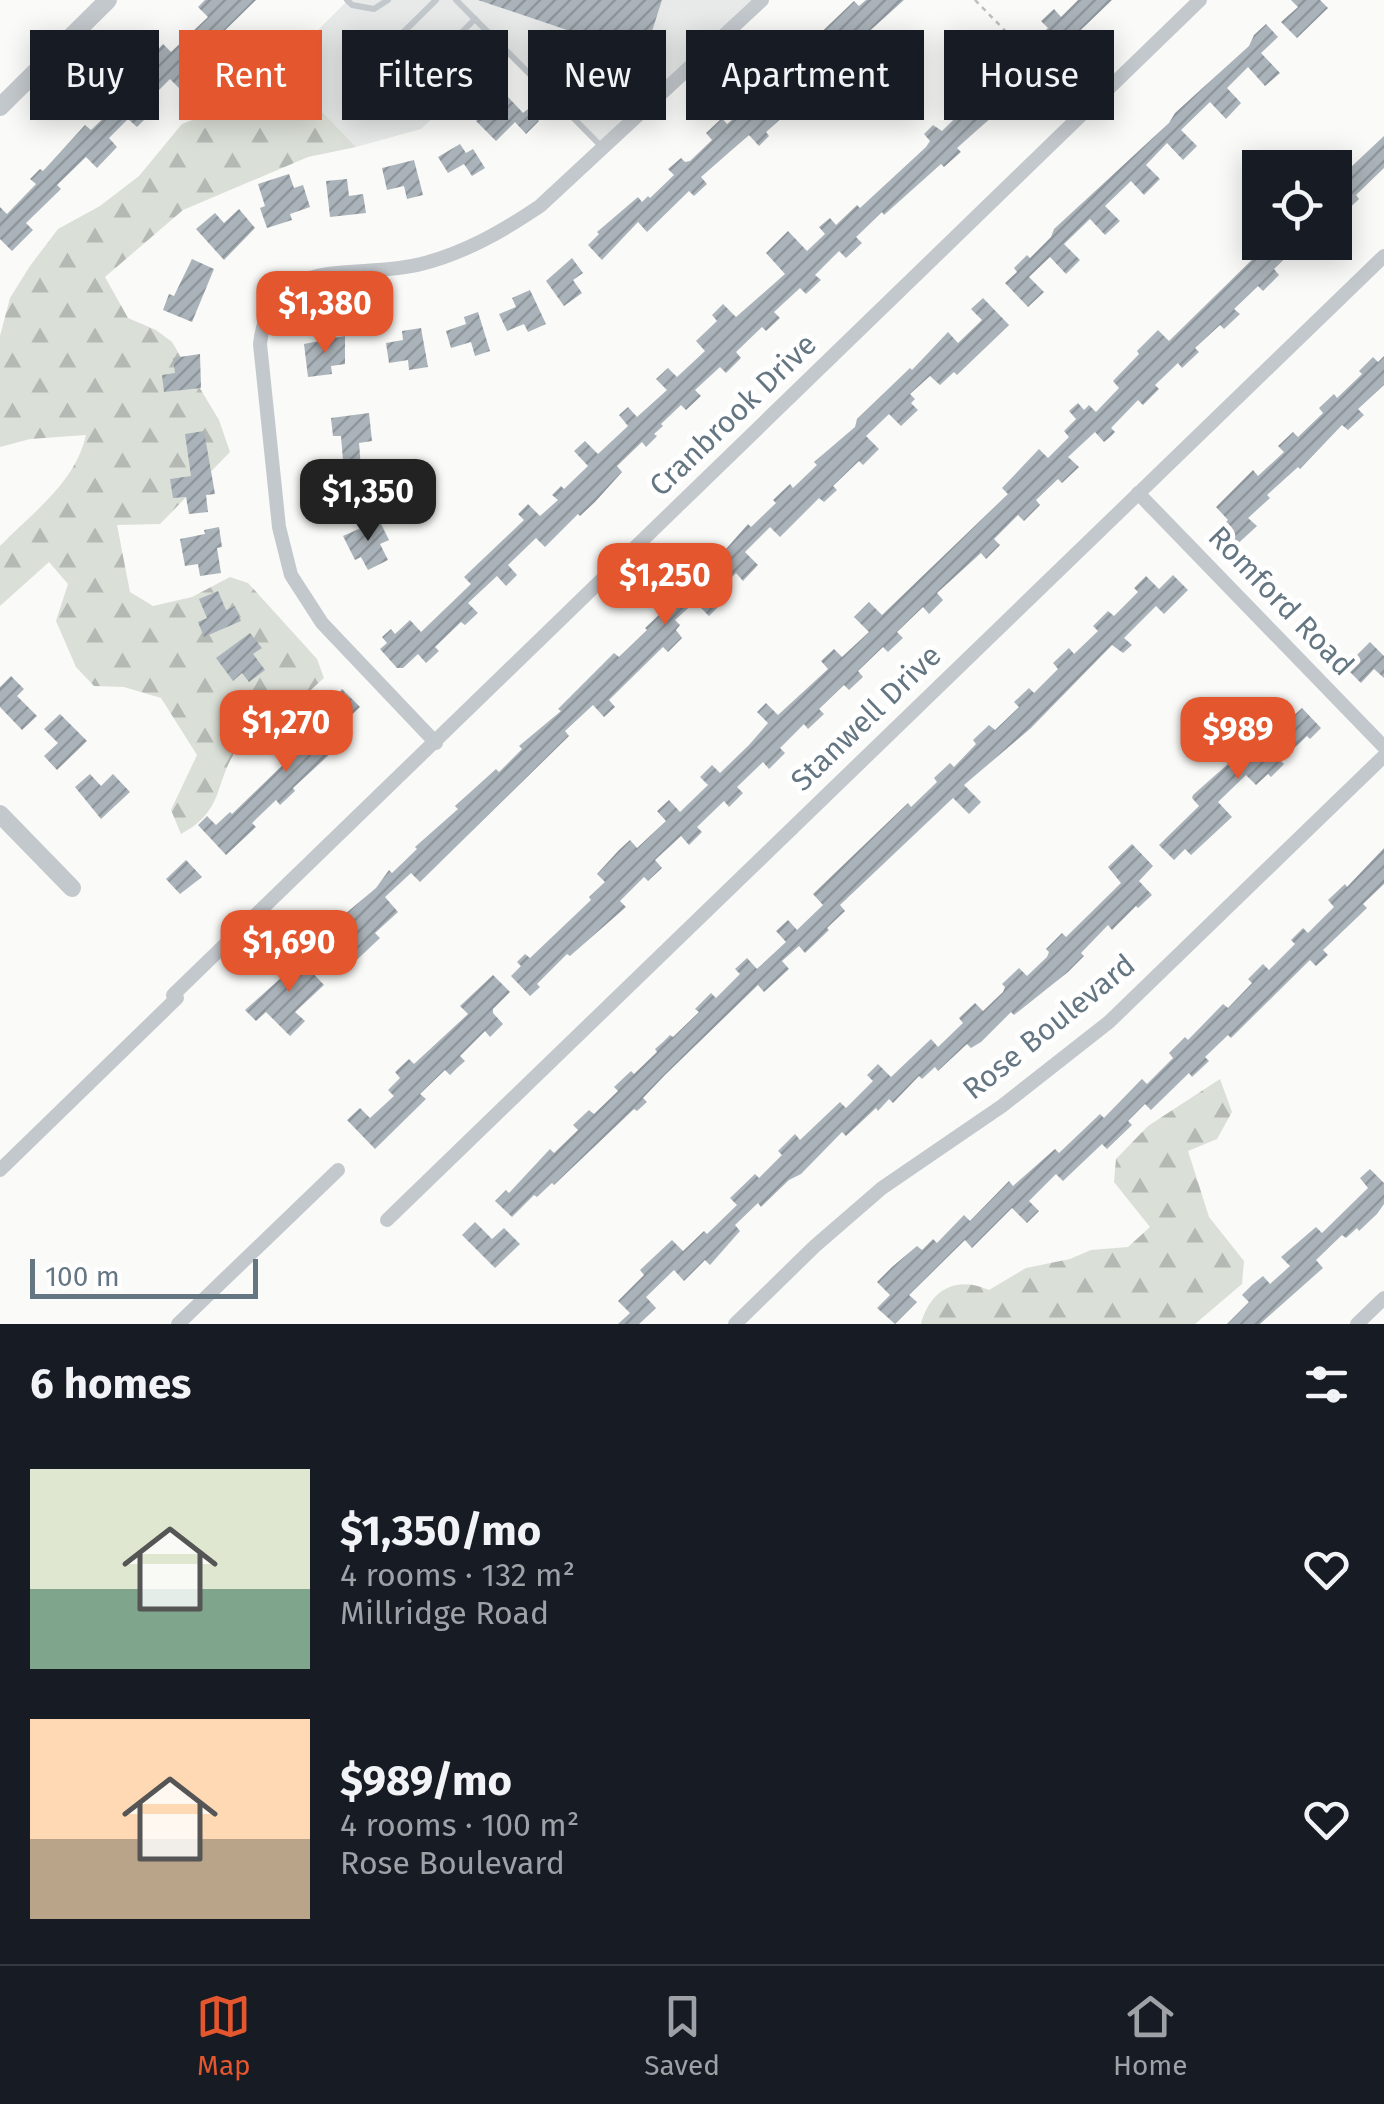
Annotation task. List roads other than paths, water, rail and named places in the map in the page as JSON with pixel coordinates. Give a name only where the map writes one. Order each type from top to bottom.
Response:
[{"type":"street","points":[[0,107],[108,0]]},
{"type":"street","points":[[436,742],[322,623],[291,575],[279,527],[260,344],[262,325],[277,295],[296,281],[419,265],[482,242],[540,206],[745,7],[762,0]]},
{"type":"street","name":"Cranbrook Drive","points":[[0,1170],[1200,0]]},
{"type":"street","name":"Stanwell Drive","points":[[387,1220],[1384,256]]},
{"type":"street","name":"Romford Road","points":[[1138,492],[1384,747]]},
{"type":"street","name":"Rose Boulevard","points":[[734,1324],[882,1188],[1014,1097],[1116,1015],[1384,756]]},
{"type":"street","points":[[0,814],[72,888]]},
{"type":"street","points":[[178,1324],[338,1170]]},
{"type":"street","points":[[1357,1324],[1384,1298]]},
{"type":"lane","points":[[347,0],[352,5],[374,9],[388,0]]},
{"type":"lane","points":[[436,0],[367,68],[396,98],[475,20]]},
{"type":"lane","points":[[456,0],[601,146]]}]
